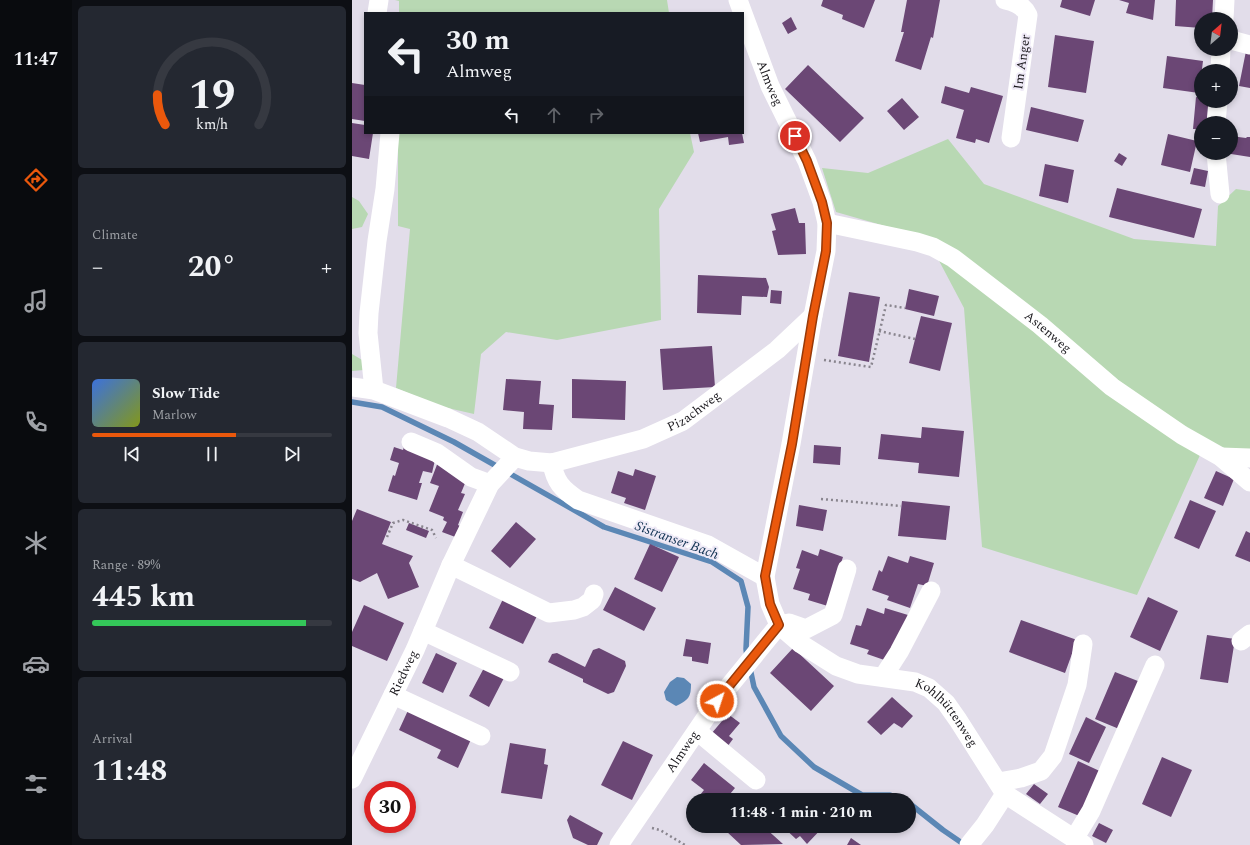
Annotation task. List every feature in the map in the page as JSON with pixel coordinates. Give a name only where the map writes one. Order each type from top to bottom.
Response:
[{"type":"street","points":[[377,12],[379,0]]},
{"type":"street","name":"Im Anger","points":[[1005,0],[1020,5],[1026,10],[1028,15],[1011,138]]},
{"type":"street","points":[[1224,12],[1225,0]]},
{"type":"street","name":"Almweg","points":[[619,845],[717,701],[779,625],[770,604],[765,576],[792,444],[813,316],[826,251],[827,223],[822,202],[807,161],[770,86],[744,25]]},
{"type":"street","points":[[1238,42],[1250,45]]},
{"type":"street","points":[[374,390],[368,333],[369,313],[377,241],[385,190],[390,134]]},
{"type":"street","points":[[1217,160],[1220,194]]},
{"type":"street","name":"Astenweg","points":[[827,223],[917,242],[933,247],[953,258],[1040,325],[1112,387],[1182,434],[1221,457],[1250,482]]},
{"type":"street","name":"Pizachweg","points":[[352,387],[374,390],[478,432],[503,470],[529,461],[552,463],[643,439],[683,421],[776,350],[813,316]]},
{"type":"street","points":[[411,442],[437,453],[471,477],[503,470]]},
{"type":"street","points":[[1221,457],[1250,458]]},
{"type":"street","points":[[552,463],[554,474],[560,485],[578,500],[708,545],[765,576]]},
{"type":"street","name":"Riedweg","points":[[352,779],[393,695],[451,566],[503,470]]},
{"type":"street","points":[[451,566],[549,613],[574,610],[583,607],[592,600],[594,594]]},
{"type":"street","points":[[779,625],[789,623],[806,629],[833,615],[847,569]]},
{"type":"street","points":[[883,677],[899,652],[931,591]]},
{"type":"street","name":"Kohlhüttenweg","points":[[779,625],[801,644],[836,666],[858,674],[903,679],[922,684],[938,695],[946,703],[958,720],[1002,788],[1080,842]]},
{"type":"street","points":[[422,631],[510,672]]},
{"type":"street","points":[[969,845],[985,825],[1002,788],[1021,778],[1041,771],[1053,756],[1077,685],[1082,644]]},
{"type":"street","points":[[1080,842],[1091,811],[1133,719],[1155,665]]},
{"type":"street","points":[[393,695],[481,736]]},
{"type":"street","points":[[697,731],[756,780]]},
{"type":"path","points":[[806,358],[871,367],[886,305],[905,308]]},
{"type":"path","points":[[879,331],[915,339]]},
{"type":"path","points":[[821,499],[901,506]]},
{"type":"path","points":[[387,537],[393,523],[403,520],[432,530],[436,538]]},
{"type":"path","points":[[648,826],[660,830],[686,845]]},
{"type":"green space","points":[[395,0],[667,0],[669,12],[399,12],[399,1]]},
{"type":"green space","points":[[398,134],[690,134],[694,152],[659,209],[661,320],[557,340],[506,332],[481,354],[474,414],[439,406],[396,388],[410,229],[398,226]]},
{"type":"green space","points":[[948,139],[984,184],[1134,239],[1216,246],[1218,206],[1236,189],[1250,191],[1250,454],[1205,444],[1137,595],[982,547],[964,308],[927,238],[836,212],[822,168],[868,173]]},
{"type":"green space","points":[[352,197],[359,201],[368,214],[362,227],[352,229]]},
{"type":"green space","points":[[352,354],[369,364],[364,370],[352,371]]},
{"type":"water","points":[[677,677],[684,678],[691,684],[691,689],[688,698],[676,706],[666,700],[664,692],[670,682]]},
{"type":"building","points":[[823,0],[875,0],[864,28],[842,19],[843,15],[821,6]]},
{"type":"building","points":[[907,0],[940,0],[933,38],[931,37],[921,70],[895,61],[904,32],[901,32]]},
{"type":"building","points":[[1062,0],[1095,0],[1090,16],[1060,7]]},
{"type":"building","points":[[1119,0],[1155,0],[1153,20],[1126,13],[1129,3]]},
{"type":"building","points":[[1176,0],[1213,0],[1212,12],[1194,12],[1194,27],[1175,26]]},
{"type":"building","points":[[791,17],[797,29],[788,34],[782,23]]},
{"type":"building","points":[[1055,35],[1094,41],[1086,93],[1048,87]]},
{"type":"building","points":[[1246,51],[1250,52],[1250,88],[1239,86]]},
{"type":"building","points":[[1167,56],[1203,61],[1203,64],[1194,64],[1194,92],[1163,88]]},
{"type":"building","points":[[808,65],[864,118],[840,142],[785,89]]},
{"type":"building","points":[[352,83],[364,85],[364,121],[352,119]]},
{"type":"building","points":[[945,86],[969,93],[971,87],[1003,96],[989,143],[976,139],[975,143],[956,138],[964,110],[941,103]]},
{"type":"building","points":[[902,98],[919,117],[904,130],[887,111]]},
{"type":"building","points":[[1031,107],[1084,120],[1078,142],[1026,130]]},
{"type":"building","points":[[1195,108],[1209,108],[1209,116],[1194,116]]},
{"type":"building","points":[[352,123],[364,125],[364,134],[373,134],[369,159],[352,156]]},
{"type":"building","points":[[698,134],[742,134],[744,143],[729,145],[728,137],[700,142]]},
{"type":"building","points":[[1168,134],[1194,140],[1194,154],[1190,172],[1161,165]]},
{"type":"building","points":[[1238,137],[1250,137],[1250,157],[1238,155]]},
{"type":"building","points":[[1119,153],[1127,158],[1122,166],[1114,161]]},
{"type":"building","points":[[1045,164],[1074,170],[1068,203],[1039,196]]},
{"type":"building","points":[[1194,168],[1208,171],[1205,187],[1190,184]]},
{"type":"building","points":[[1117,188],[1202,209],[1194,238],[1109,217]]},
{"type":"building","points":[[795,208],[799,223],[805,223],[806,254],[778,255],[772,231],[776,230],[771,214]]},
{"type":"building","points":[[698,275],[766,278],[769,287],[767,297],[742,296],[741,315],[697,313]]},
{"type":"building","points":[[909,289],[939,296],[934,316],[905,309]]},
{"type":"building","points":[[771,290],[782,291],[781,304],[770,303]]},
{"type":"building","points":[[849,292],[880,297],[869,362],[838,356]]},
{"type":"building","points":[[921,316],[952,323],[940,371],[909,363]]},
{"type":"building","points":[[712,346],[715,387],[663,390],[660,349]]},
{"type":"building","points":[[506,379],[541,381],[539,404],[554,405],[552,430],[523,429],[524,412],[503,410]]},
{"type":"building","points":[[572,379],[626,381],[625,420],[572,418]]},
{"type":"building","points":[[922,427],[964,431],[959,477],[918,473],[919,463],[878,459],[881,434],[921,438]]},
{"type":"building","points":[[814,445],[841,447],[840,465],[813,463]]},
{"type":"building","points":[[394,447],[403,450],[404,447],[435,460],[432,473],[423,471],[419,483],[422,483],[417,500],[388,491],[399,463],[390,460]]},
{"type":"building","points":[[438,462],[466,481],[461,493],[465,494],[458,510],[463,512],[458,525],[462,527],[458,538],[442,532],[447,522],[443,520],[444,517],[429,511],[439,486],[430,483]]},
{"type":"building","points":[[635,469],[656,476],[645,510],[624,503],[626,498],[611,493],[618,471],[633,476]]},
{"type":"building","points":[[1216,471],[1234,479],[1223,506],[1204,498]]},
{"type":"building","points":[[1190,500],[1216,511],[1199,549],[1174,538]]},
{"type":"building","points":[[902,501],[950,506],[946,540],[898,536]]},
{"type":"building","points":[[799,505],[827,510],[823,531],[796,526]]},
{"type":"building","points":[[357,509],[391,522],[382,544],[413,556],[409,563],[419,587],[388,599],[377,573],[360,582],[352,579],[352,521]]},
{"type":"building","points":[[516,522],[536,539],[510,568],[491,551]]},
{"type":"building","points":[[409,523],[429,531],[426,538],[406,530]]},
{"type":"building","points":[[1246,531],[1250,533],[1250,562],[1235,556]]},
{"type":"building","points":[[650,544],[679,557],[662,592],[634,579]]},
{"type":"building","points":[[820,549],[843,557],[835,581],[831,607],[808,600],[810,594],[793,589],[800,569],[796,568],[802,550],[818,556]]},
{"type":"building","points":[[888,556],[908,563],[910,556],[934,563],[927,586],[918,584],[910,608],[887,600],[889,596],[872,590],[879,570],[882,572]]},
{"type":"building","points":[[615,587],[656,608],[644,631],[603,610]]},
{"type":"building","points":[[1148,597],[1178,611],[1160,651],[1130,637]]},
{"type":"building","points":[[503,599],[537,616],[523,644],[489,628]]},
{"type":"building","points":[[364,605],[404,623],[387,661],[352,646],[352,632]]},
{"type":"building","points":[[867,608],[884,614],[885,608],[908,615],[890,662],[867,654],[869,650],[850,644],[856,625],[861,626]]},
{"type":"building","points":[[1021,620],[1077,640],[1065,673],[1009,652]]},
{"type":"building","points":[[1207,635],[1235,639],[1228,683],[1200,679]]},
{"type":"building","points":[[686,639],[711,643],[708,664],[692,661],[692,657],[683,656]]},
{"type":"building","points":[[599,648],[625,661],[626,666],[614,692],[608,694],[583,682],[583,679],[548,662],[552,654],[557,653],[585,667],[593,650]]},
{"type":"building","points":[[793,648],[834,686],[811,711],[770,673]]},
{"type":"building","points":[[436,653],[457,663],[443,693],[422,683]]},
{"type":"building","points":[[485,666],[505,676],[489,707],[469,696]]},
{"type":"building","points":[[1115,672],[1143,683],[1124,731],[1095,719]]},
{"type":"building","points":[[892,697],[913,716],[902,728],[894,723],[881,735],[867,722]]},
{"type":"building","points":[[410,706],[473,735],[458,768],[437,758],[441,750],[399,730]]},
{"type":"building","points":[[728,714],[740,723],[729,736],[733,739],[727,747],[711,734]]},
{"type":"building","points":[[1086,717],[1106,727],[1089,763],[1069,754]]},
{"type":"building","points":[[623,741],[653,755],[632,800],[601,785]]},
{"type":"building","points":[[510,743],[546,749],[544,764],[548,765],[542,799],[501,793]]},
{"type":"building","points":[[1162,757],[1192,770],[1171,817],[1142,804]]},
{"type":"building","points":[[1078,761],[1104,773],[1084,818],[1058,807]]},
{"type":"building","points":[[704,763],[735,788],[731,793],[702,793],[704,790],[691,780]]},
{"type":"building","points":[[1034,784],[1048,794],[1040,804],[1026,794]]},
{"type":"building","points":[[570,815],[603,833],[597,845],[588,845],[573,838],[567,820]]},
{"type":"building","points":[[1099,823],[1113,830],[1106,843],[1092,836]]},
{"type":"building","points":[[728,833],[771,833],[783,844],[741,845]]},
{"type":"building","points":[[790,833],[817,833],[807,844],[800,836],[796,839]]},
{"type":"building","points":[[851,838],[861,845],[847,845]]},
{"type":"waterway","name":"Sistranser Bach","points":[[352,402],[382,407],[454,442],[604,527],[712,562],[741,581],[748,607],[747,657]]},
{"type":"waterway","name":"Sistranser Bach","points":[[750,668],[754,687],[781,736],[814,767],[859,793]]},
{"type":"waterway","name":"Sistranser Bach","points":[[916,809],[962,843]]},
{"type":"route","points":[[717,701],[779,625],[770,604],[765,576],[792,444],[813,316],[826,251],[827,223],[822,202],[807,161],[795,136]]}]
